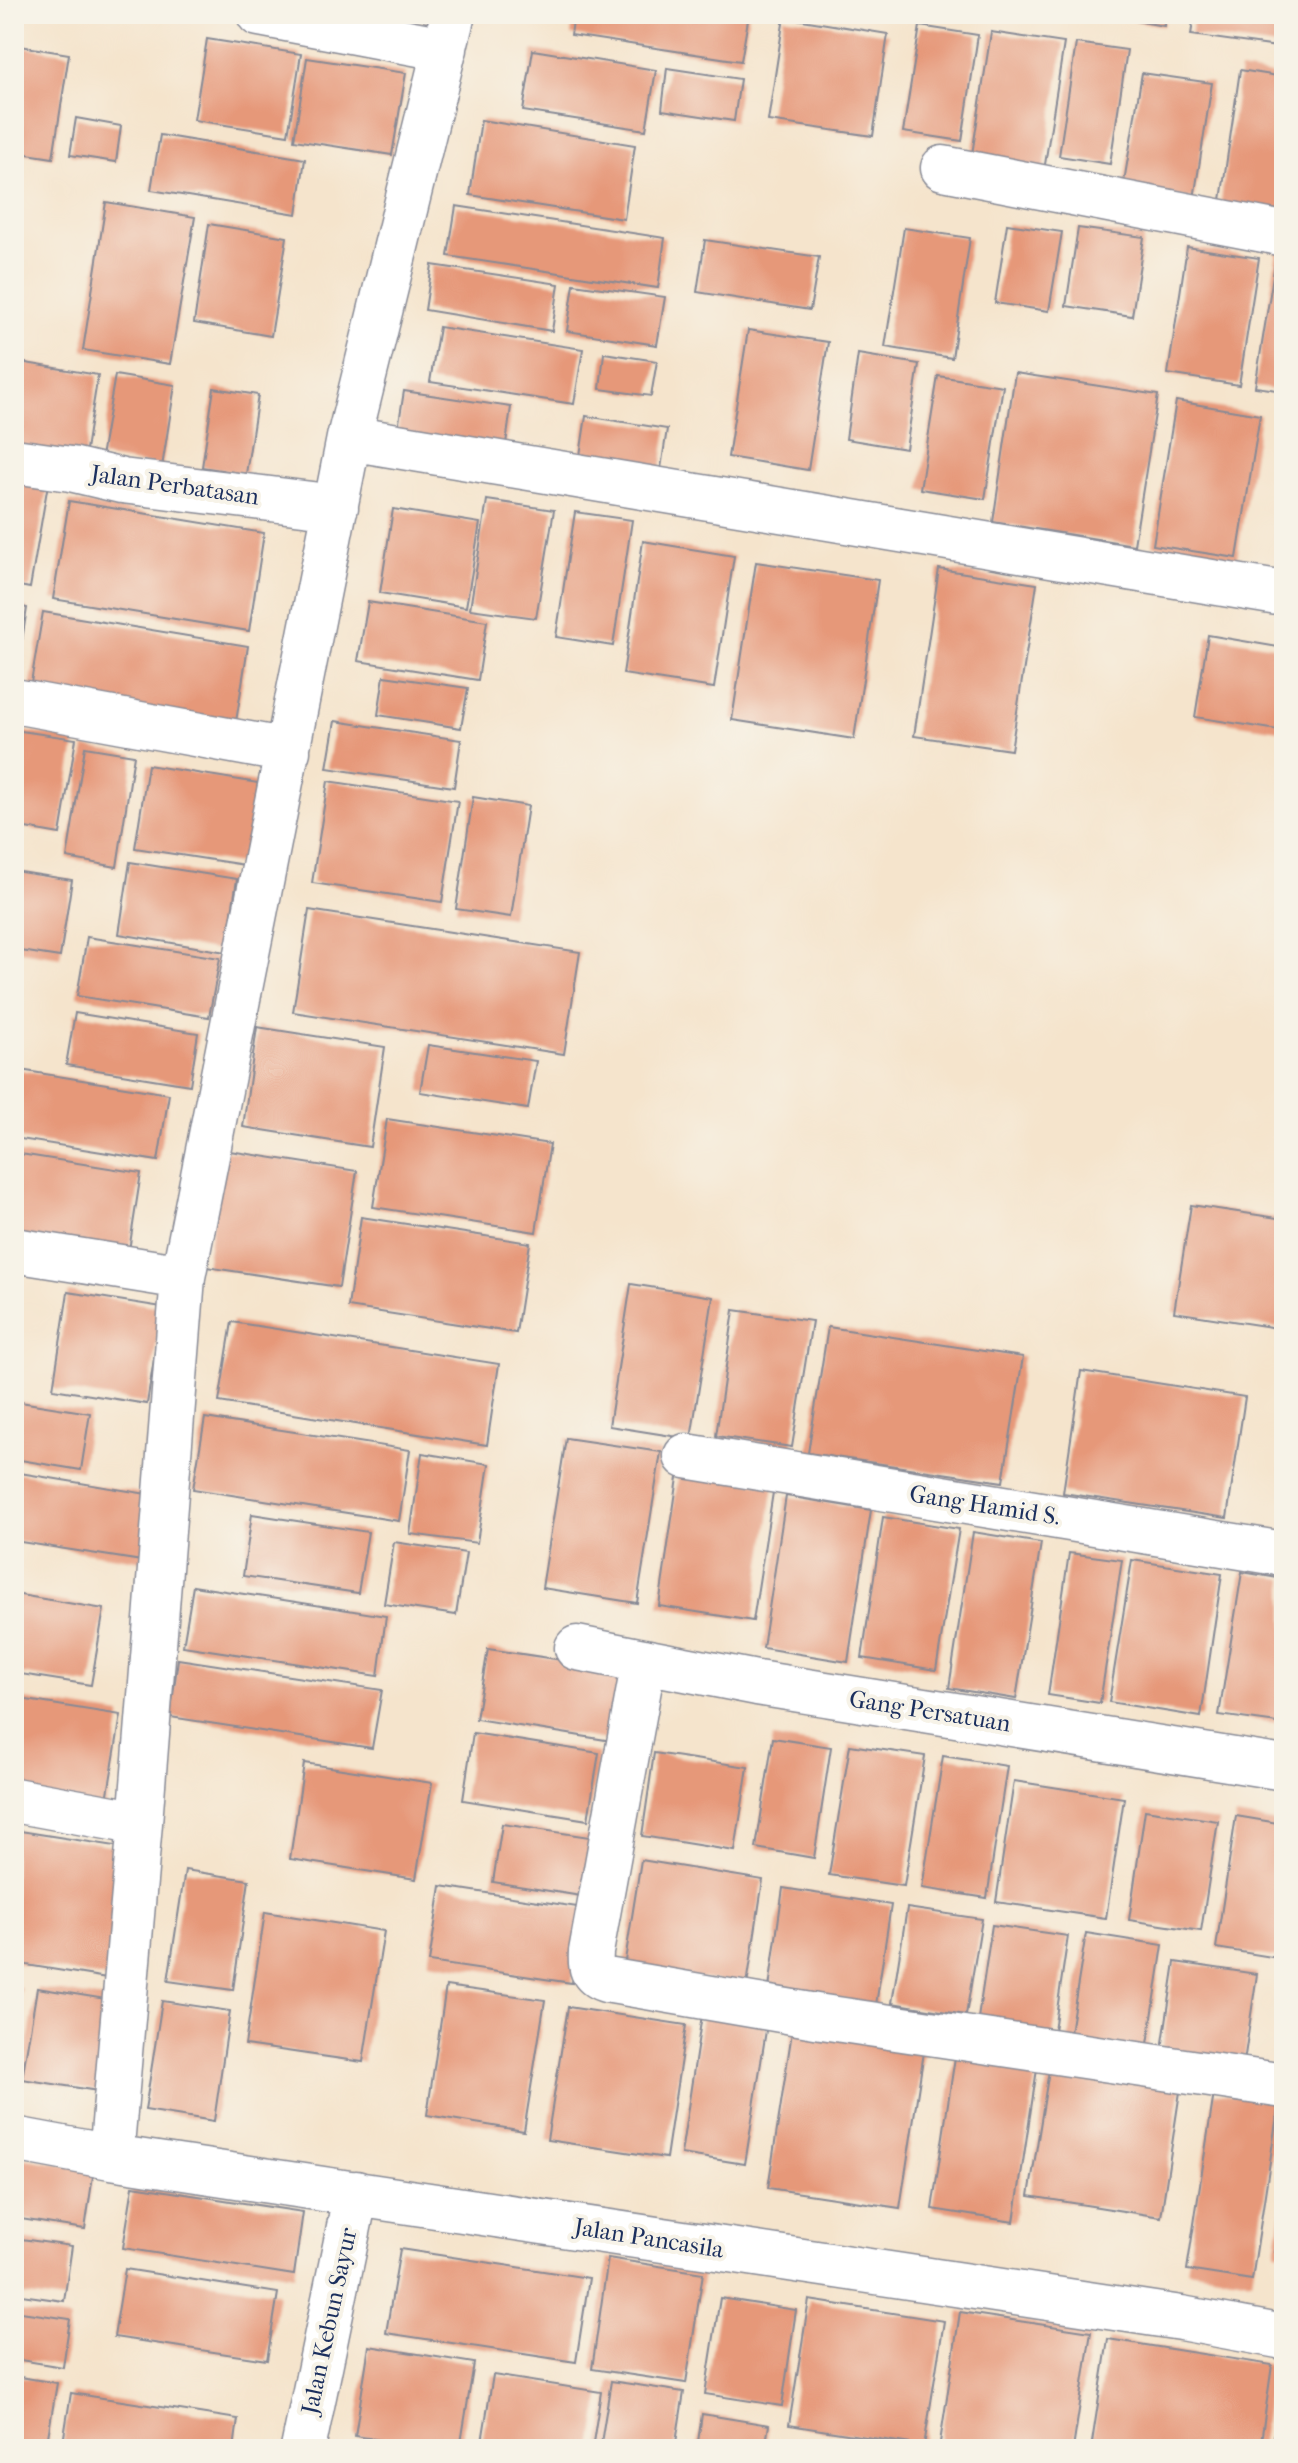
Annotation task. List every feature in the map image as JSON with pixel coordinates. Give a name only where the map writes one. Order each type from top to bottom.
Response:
[{"type":"street","points":[[111,2157],[183,1277],[349,438],[449,31],[259,14]]},
{"type":"street","points":[[943,168],[1284,234]]},
{"type":"street","points":[[349,438],[1284,594]]},
{"type":"street","name":"Jalan Perbatasan","points":[[14,461],[71,469],[122,481],[336,507]]},
{"type":"street","points":[[14,701],[288,751]]},
{"type":"street","points":[[14,1250],[183,1277]]},
{"type":"street","name":"Gang Hamid S.","points":[[686,1456],[1284,1554]]},
{"type":"street","name":"Gang Persatuan","points":[[577,1648],[773,1685],[1284,1768]]},
{"type":"street","points":[[644,1661],[593,1942],[591,1967],[596,1975],[606,1980],[816,2016],[1284,2086]]},
{"type":"street","points":[[14,1800],[140,1823]]},
{"type":"street","name":"Jalan Pancasila","points":[[14,2139],[111,2157],[1181,2318],[1284,2337]]},
{"type":"street","name":"Jalan Kebun Sayur","points":[[312,2448],[356,2193]]},
{"type":"building","points":[[574,14],[749,14],[741,61],[571,35]]},
{"type":"building","points":[[1097,14],[1166,14],[1164,26]]},
{"type":"building","points":[[1194,14],[1284,14],[1284,48],[1191,35]]},
{"type":"building","points":[[784,17],[888,34],[873,136],[768,121]]},
{"type":"building","points":[[920,26],[978,35],[962,141],[903,132]]},
{"type":"building","points":[[991,32],[1064,43],[1044,171],[971,161]]},
{"type":"building","points":[[207,39],[301,54],[288,135],[194,120]]},
{"type":"building","points":[[1076,43],[1127,50],[1110,164],[1059,156]]},
{"type":"building","points":[[14,45],[69,54],[53,158],[14,152]]},
{"type":"building","points":[[533,50],[656,70],[646,130],[523,111]]},
{"type":"building","points":[[307,58],[406,73],[392,155],[294,140]]},
{"type":"building","points":[[667,68],[740,79],[734,121],[662,110]]},
{"type":"building","points":[[1240,70],[1284,77],[1284,217],[1220,207]]},
{"type":"building","points":[[1142,73],[1212,83],[1194,199],[1123,188]]},
{"type":"building","points":[[76,118],[121,126],[116,162],[70,155]]},
{"type":"building","points":[[481,120],[635,145],[624,219],[470,195]]},
{"type":"building","points":[[160,135],[305,159],[297,214],[151,190]]},
{"type":"building","points":[[106,202],[195,217],[170,364],[83,350]]},
{"type":"building","points":[[456,206],[665,238],[658,288],[448,256]]},
{"type":"building","points":[[209,224],[287,237],[271,336],[194,323]]},
{"type":"building","points":[[1007,224],[1062,232],[1049,311],[995,303]]},
{"type":"building","points":[[904,228],[970,238],[952,358],[885,347]]},
{"type":"building","points":[[1078,228],[1144,237],[1132,316],[1066,306]]},
{"type":"building","points":[[705,240],[819,257],[810,310],[697,292]]},
{"type":"building","points":[[1187,247],[1259,258],[1239,385],[1168,374]]},
{"type":"building","points":[[1277,251],[1284,252],[1284,391],[1255,387]]},
{"type":"building","points":[[432,265],[559,284],[552,331],[425,310]]},
{"type":"building","points":[[574,284],[665,297],[657,345],[567,331]]},
{"type":"building","points":[[439,327],[583,349],[574,404],[430,382]]},
{"type":"building","points":[[748,330],[828,342],[808,470],[728,457]]},
{"type":"building","points":[[604,353],[657,361],[651,396],[600,389]]},
{"type":"building","points":[[858,354],[919,364],[906,449],[846,439]]},
{"type":"building","points":[[14,361],[98,375],[84,462],[14,450]]},
{"type":"building","points":[[1015,373],[1158,395],[1134,545],[993,522]]},
{"type":"building","points":[[115,375],[175,385],[162,467],[101,457]]},
{"type":"building","points":[[938,376],[1003,386],[985,499],[920,489]]},
{"type":"building","points":[[214,388],[258,395],[246,474],[202,467]]},
{"type":"building","points":[[404,391],[511,407],[505,451],[397,435]]},
{"type":"building","points":[[1176,401],[1260,415],[1237,558],[1153,545]]},
{"type":"building","points":[[586,416],[667,429],[660,475],[579,462]]},
{"type":"building","points":[[14,472],[49,478],[30,588],[14,585]]},
{"type":"building","points":[[487,500],[554,510],[536,618],[470,609]]},
{"type":"building","points":[[69,501],[264,533],[249,631],[53,599]]},
{"type":"building","points":[[393,509],[480,523],[466,607],[380,593]]},
{"type":"building","points":[[575,512],[632,520],[613,646],[556,637]]},
{"type":"building","points":[[643,541],[734,556],[714,688],[623,674]]},
{"type":"building","points":[[756,562],[878,580],[854,739],[732,720]]},
{"type":"building","points":[[939,569],[1037,584],[1011,750],[914,736]]},
{"type":"building","points":[[368,602],[487,621],[478,680],[358,661]]},
{"type":"building","points":[[14,605],[27,608],[16,680],[14,680]]},
{"type":"building","points":[[43,612],[248,646],[235,728],[29,694]]},
{"type":"building","points":[[1208,635],[1284,648],[1284,731],[1195,717]]},
{"type":"building","points":[[384,676],[468,688],[461,728],[378,715]]},
{"type":"building","points":[[335,721],[461,740],[454,787],[327,768]]},
{"type":"building","points":[[14,730],[76,739],[60,834],[14,826]]},
{"type":"building","points":[[85,747],[134,755],[117,867],[67,858]]},
{"type":"building","points":[[148,765],[258,783],[245,865],[135,848]]},
{"type":"building","points":[[328,781],[458,801],[442,902],[312,883]]},
{"type":"building","points":[[473,797],[528,806],[511,917],[456,909]]},
{"type":"building","points":[[130,862],[237,879],[226,952],[119,934]]},
{"type":"building","points":[[14,871],[72,880],[60,957],[14,950]]},
{"type":"building","points":[[309,910],[580,952],[564,1054],[293,1012]]},
{"type":"building","points":[[87,937],[220,958],[209,1017],[77,996]]},
{"type":"building","points":[[75,1013],[198,1033],[190,1085],[66,1065]]},
{"type":"building","points":[[257,1027],[385,1047],[370,1147],[243,1127]]},
{"type":"building","points":[[428,1045],[536,1061],[528,1109],[420,1092]]},
{"type":"building","points":[[14,1069],[169,1094],[158,1161],[14,1138]]},
{"type":"building","points":[[387,1119],[550,1144],[536,1232],[373,1207]]},
{"type":"building","points":[[223,1150],[357,1171],[339,1287],[206,1267]]},
{"type":"building","points":[[14,1153],[141,1173],[128,1257],[14,1238]]},
{"type":"building","points":[[1191,1205],[1284,1219],[1284,1329],[1174,1312]]},
{"type":"building","points":[[361,1217],[530,1243],[516,1333],[348,1307]]},
{"type":"building","points":[[631,1284],[713,1297],[691,1439],[609,1426]]},
{"type":"building","points":[[68,1292],[162,1307],[147,1404],[53,1389]]},
{"type":"building","points":[[734,1310],[812,1321],[792,1447],[716,1436]]},
{"type":"building","points":[[232,1322],[499,1364],[487,1445],[219,1402]]},
{"type":"building","points":[[828,1327],[1023,1357],[1003,1482],[808,1453]]},
{"type":"building","points":[[1081,1371],[1245,1397],[1227,1518],[1063,1493]]},
{"type":"building","points":[[14,1401],[90,1413],[81,1470],[14,1459]]},
{"type":"building","points":[[205,1418],[410,1450],[399,1521],[193,1489]]},
{"type":"building","points":[[566,1438],[661,1452],[637,1603],[542,1588]]},
{"type":"building","points":[[422,1453],[489,1464],[477,1543],[410,1534]]},
{"type":"building","points":[[679,1471],[774,1486],[753,1621],[659,1606]]},
{"type":"building","points":[[14,1472],[153,1495],[142,1561],[14,1541]]},
{"type":"building","points":[[786,1496],[871,1510],[848,1662],[763,1648]]},
{"type":"building","points":[[252,1514],[368,1532],[358,1593],[243,1576]]},
{"type":"building","points":[[883,1517],[959,1529],[936,1670],[862,1658]]},
{"type":"building","points":[[973,1532],[1041,1543],[1016,1699],[949,1688]]},
{"type":"building","points":[[394,1542],[466,1553],[456,1615],[384,1604]]},
{"type":"building","points":[[1069,1553],[1122,1560],[1100,1703],[1048,1695]]},
{"type":"building","points":[[1132,1560],[1222,1574],[1201,1717],[1109,1702]]},
{"type":"building","points":[[1242,1572],[1284,1579],[1284,1724],[1219,1715]]},
{"type":"building","points":[[193,1586],[386,1616],[378,1676],[183,1646]]},
{"type":"building","points":[[14,1594],[104,1609],[91,1685],[14,1673]]},
{"type":"building","points":[[488,1649],[623,1669],[612,1741],[476,1719]]},
{"type":"building","points":[[178,1659],[382,1690],[372,1748],[170,1717]]},
{"type":"building","points":[[14,1698],[121,1715],[105,1812],[14,1798]]},
{"type":"building","points":[[473,1733],[599,1753],[588,1820],[463,1800]]},
{"type":"building","points":[[773,1738],[831,1747],[814,1858],[756,1848]]},
{"type":"building","points":[[850,1745],[925,1756],[904,1886],[829,1875]]},
{"type":"building","points":[[654,1753],[748,1767],[735,1851],[642,1836]]},
{"type":"building","points":[[943,1756],[1007,1766],[987,1898],[922,1888]]},
{"type":"building","points":[[304,1763],[432,1783],[416,1879],[290,1859]]},
{"type":"building","points":[[1014,1781],[1124,1798],[1106,1918],[996,1902]]},
{"type":"building","points":[[1145,1810],[1218,1821],[1201,1931],[1129,1920]]},
{"type":"building","points":[[1236,1816],[1284,1824],[1284,1959],[1216,1948]]},
{"type":"building","points":[[502,1824],[603,1839],[594,1898],[493,1882]]},
{"type":"building","points":[[14,1830],[128,1848],[107,1978],[14,1963]]},
{"type":"building","points":[[641,1860],[763,1880],[747,1985],[624,1967]]},
{"type":"building","points":[[185,1870],[249,1880],[233,1990],[168,1981]]},
{"type":"building","points":[[441,1886],[584,1908],[572,1983],[429,1962]]},
{"type":"building","points":[[783,1888],[891,1905],[876,2005],[769,1988]]},
{"type":"building","points":[[907,1908],[982,1919],[966,2015],[892,2003]]},
{"type":"building","points":[[265,1912],[384,1931],[363,2062],[245,2045]]},
{"type":"building","points":[[992,1925],[1068,1936],[1053,2037],[977,2025]]},
{"type":"building","points":[[1086,1933],[1163,1945],[1146,2057],[1068,2045]]},
{"type":"building","points":[[1175,1962],[1257,1974],[1243,2069],[1161,2056]]},
{"type":"building","points":[[446,1986],[545,2000],[524,2131],[427,2115]]},
{"type":"building","points":[[14,1987],[21,1988],[16,2018],[14,2018]]},
{"type":"building","points":[[37,1988],[112,2000],[98,2091],[22,2079]]},
{"type":"building","points":[[162,2001],[230,2011],[214,2121],[145,2110]]},
{"type":"building","points":[[568,2007],[686,2025],[666,2158],[547,2140]]},
{"type":"building","points":[[702,2015],[767,2024],[745,2164],[681,2154]]},
{"type":"building","points":[[794,2019],[926,2039],[900,2208],[768,2188]]},
{"type":"building","points":[[955,2057],[1037,2069],[1014,2222],[932,2209]]},
{"type":"building","points":[[1050,2064],[1181,2085],[1161,2217],[1029,2196]]},
{"type":"building","points":[[1214,2093],[1279,2102],[1252,2280],[1187,2270]]},
{"type":"building","points":[[14,2157],[94,2169],[85,2229],[14,2218]]},
{"type":"building","points":[[133,2186],[303,2212],[294,2275],[123,2248]]},
{"type":"building","points":[[1284,2208],[1284,2253],[1275,2252]]},
{"type":"building","points":[[14,2238],[72,2246],[64,2301],[14,2294]]},
{"type":"building","points":[[400,2249],[589,2278],[576,2362],[386,2333]]},
{"type":"building","points":[[608,2258],[703,2273],[686,2383],[592,2369]]},
{"type":"building","points":[[125,2269],[278,2293],[267,2360],[114,2337]]},
{"type":"building","points":[[720,2298],[796,2310],[782,2406],[705,2394]]},
{"type":"building","points":[[809,2300],[944,2321],[924,2446],[789,2425]]},
{"type":"building","points":[[14,2311],[70,2319],[63,2367],[14,2359]]},
{"type":"building","points":[[960,2312],[1091,2332],[1073,2449],[939,2449]]},
{"type":"building","points":[[1108,2339],[1272,2365],[1260,2449],[1091,2449]]},
{"type":"building","points":[[369,2346],[474,2363],[460,2449],[440,2449],[355,2436]]},
{"type":"building","points":[[493,2375],[601,2392],[592,2449],[481,2448]]},
{"type":"building","points":[[14,2376],[57,2383],[46,2449],[14,2449]]},
{"type":"building","points":[[611,2381],[684,2392],[675,2449],[600,2449]]},
{"type":"building","points":[[71,2393],[238,2419],[234,2449],[62,2449]]},
{"type":"building","points":[[1280,2398],[1284,2398],[1284,2449],[1272,2449]]},
{"type":"building","points":[[702,2414],[769,2425],[765,2449],[697,2449]]}]
